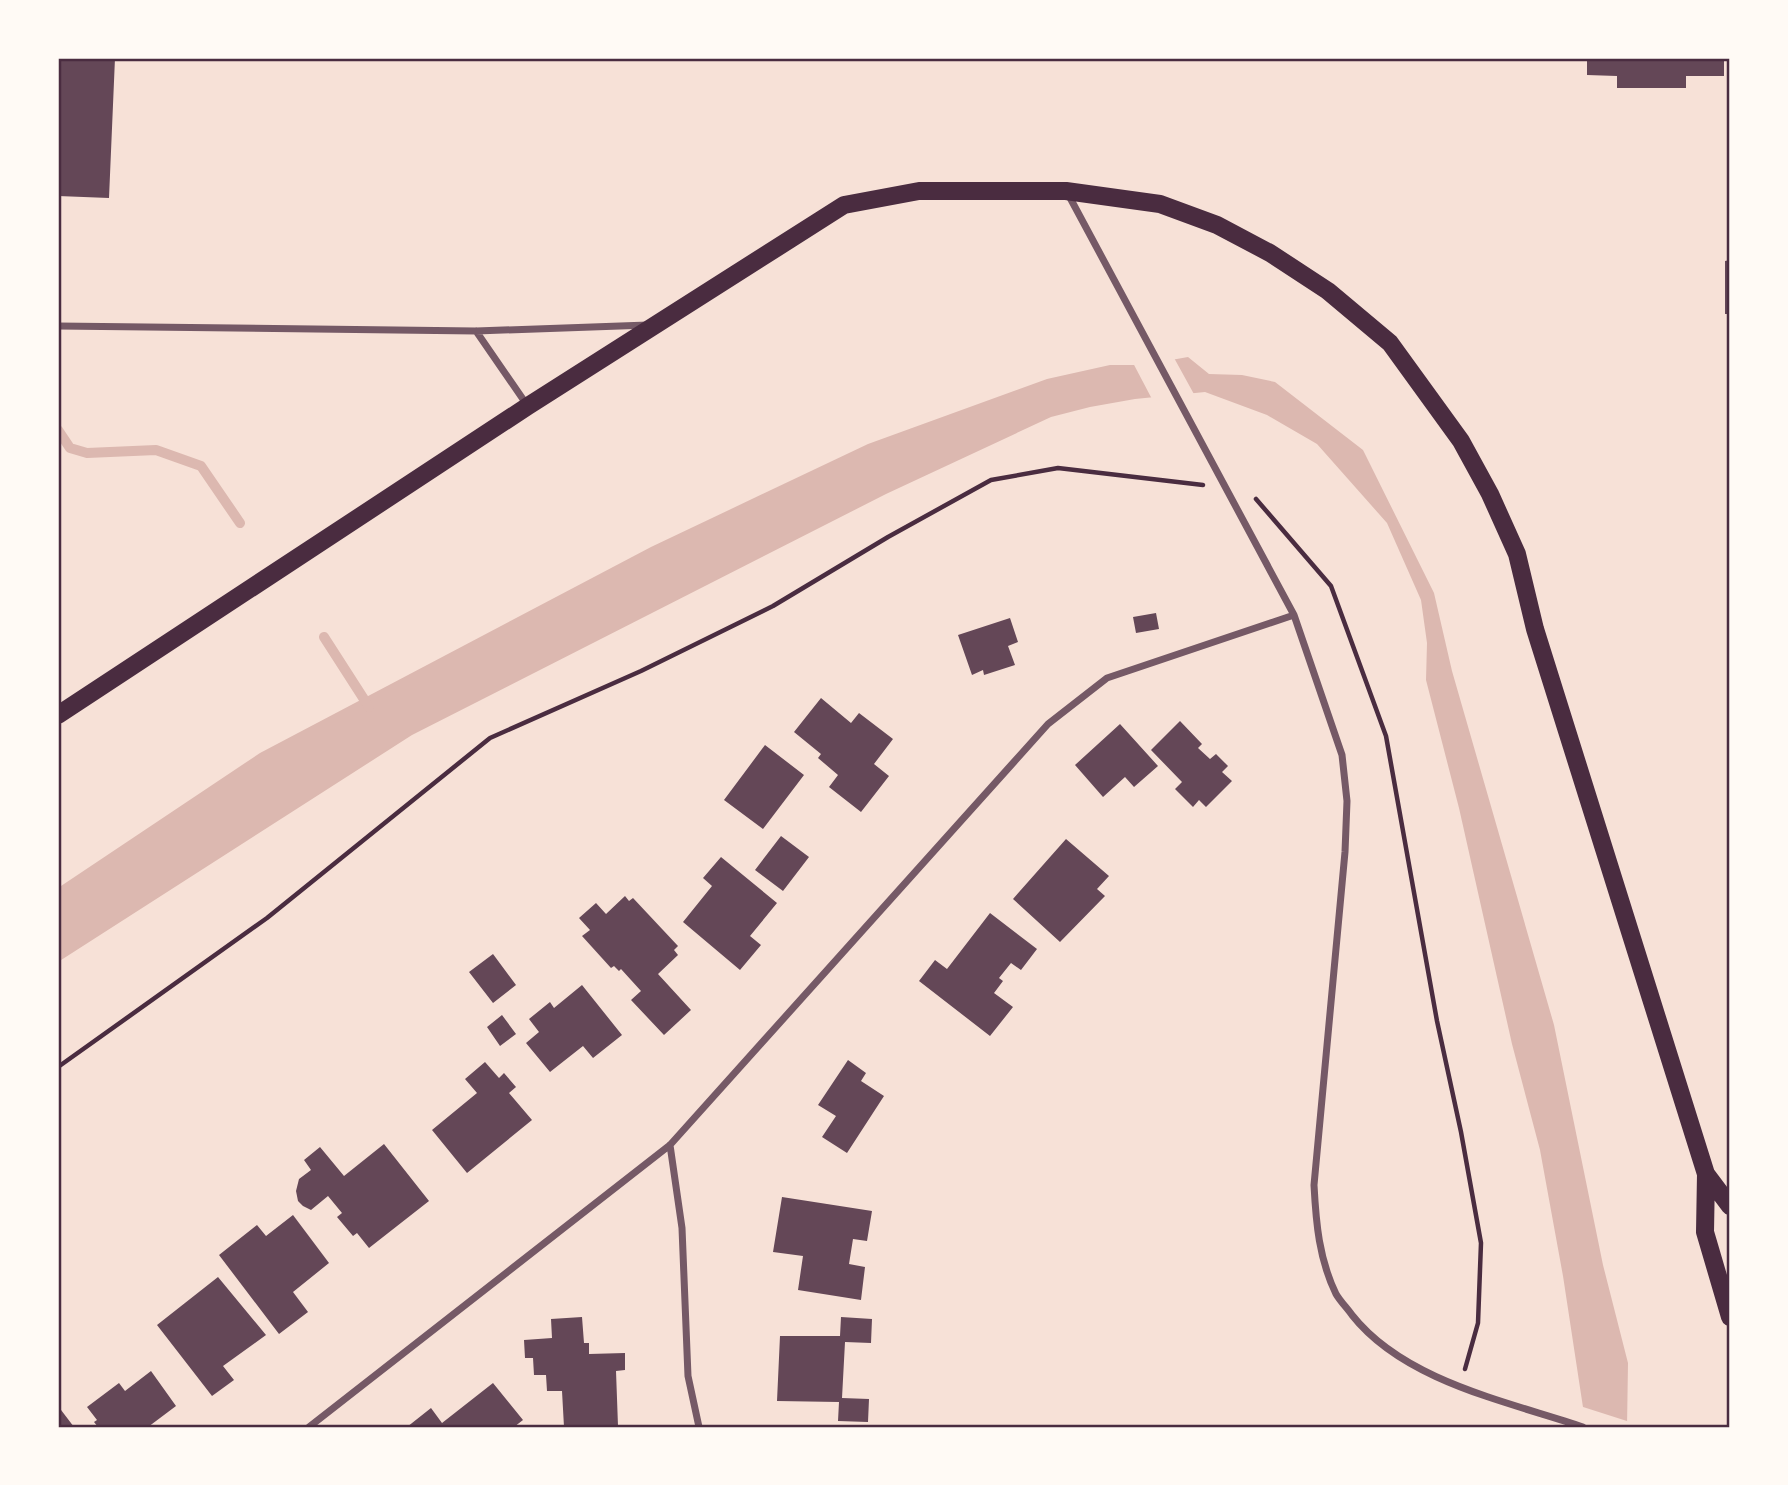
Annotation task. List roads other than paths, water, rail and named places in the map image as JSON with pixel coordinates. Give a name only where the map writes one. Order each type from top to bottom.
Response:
[{"type":"main road","points":[[58,715],[528,407],[844,205],[919,191],[1066,191],[1160,204],[1217,225],[1270,253],[1328,290],[1390,343],[1461,441],[1490,494],[1517,554],[1539,642],[1706,1174],[1705,1232],[1730,1317]]},
{"type":"main road","points":[[1706,1174],[1730,1206]]},
{"type":"street","points":[[1066,191],[1294,615],[1342,755],[1347,801],[1345,852],[1314,1185],[1317,1236],[1336,1296],[1378,1343],[1405,1361],[1464,1389],[1583,1427]]},
{"type":"street","points":[[58,326],[476,331],[657,324]]},
{"type":"street","points":[[476,331],[528,407]]},
{"type":"street","points":[[309,1427],[670,1145],[1048,724],[1107,678],[1294,615]]},
{"type":"street","points":[[670,1145],[682,1228],[688,1376],[699,1427]]},
{"type":"waterway","points":[[58,430],[70,448],[87,453],[156,450],[201,466],[240,523]]},
{"type":"waterway","points":[[324,637],[369,707]]}]
